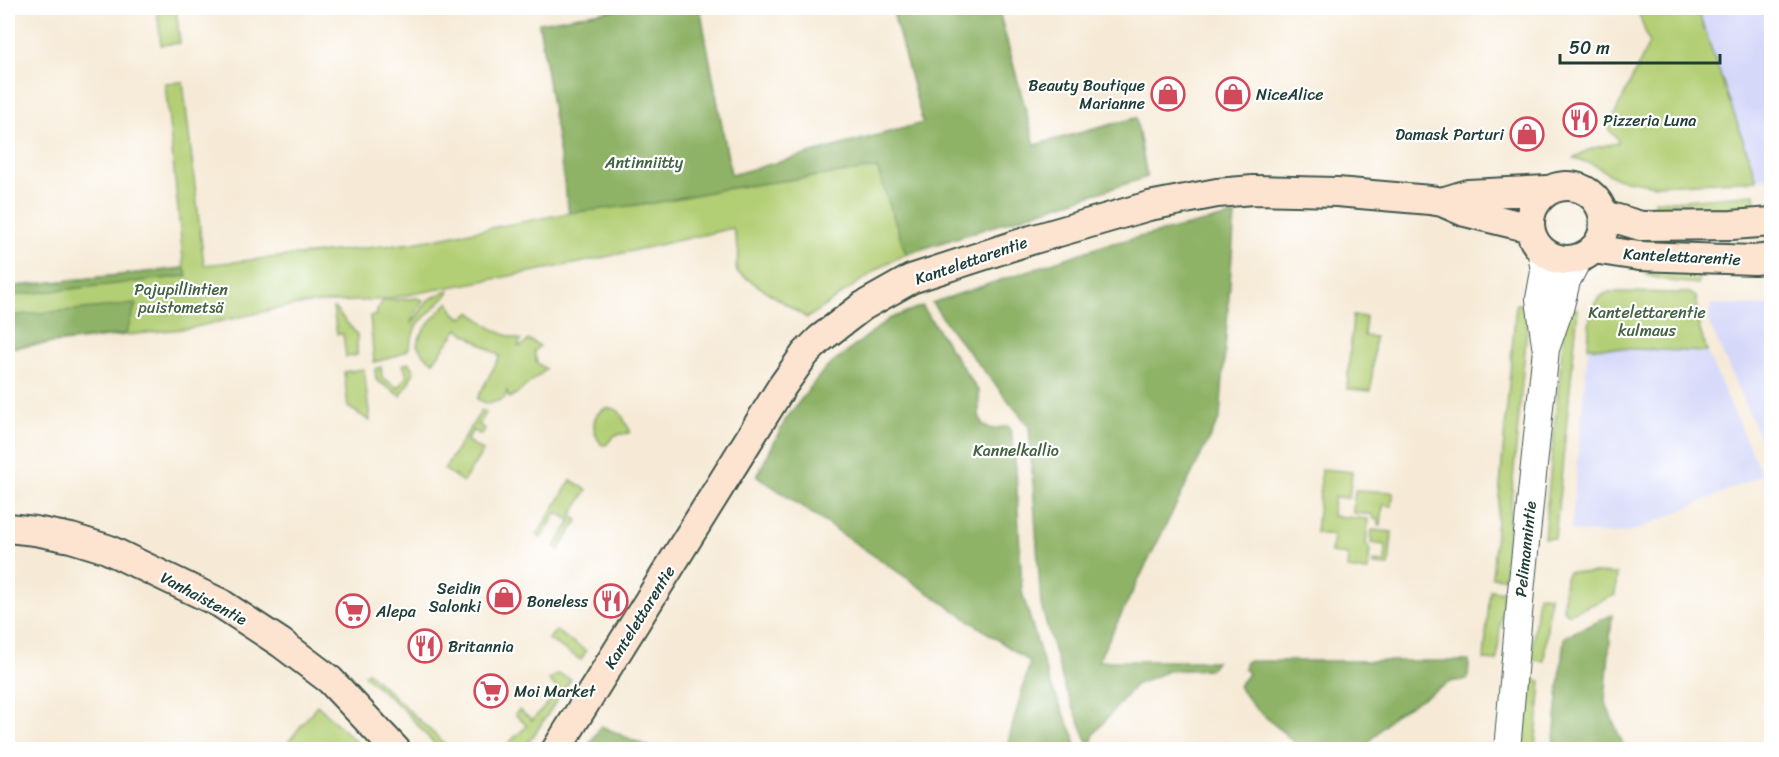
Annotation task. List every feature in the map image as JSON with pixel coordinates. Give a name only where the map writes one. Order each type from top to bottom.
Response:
[{"type":"main road","points":[[1570,185],[1582,188],[1592,195],[1600,204],[1604,215],[1603,234],[1586,254],[1568,260],[1548,255],[1535,238],[1530,217],[1533,206],[1547,190],[1570,185]]},
{"type":"main road","name":"Kantelettarentie","points":[[556,750],[781,387],[805,354],[820,339],[863,306],[911,279],[1030,240],[1149,206],[1217,193],[1253,190],[1337,192],[1442,202],[1535,238]]},
{"type":"main road","name":"Kantelettarentie","points":[[1442,202],[1468,194],[1547,190]]},
{"type":"main road","name":"Kantelettarentie","points":[[1604,215],[1641,226],[1772,222]]},
{"type":"main road","name":"Kantelettarentie","points":[[1586,254],[1754,260],[1772,258]]},
{"type":"main road","name":"Vanhaistentie","points":[[8,528],[63,536],[106,549],[220,603],[330,680],[396,750]]},
{"type":"street","name":"Pelimannintie","points":[[1535,238],[1544,271],[1539,299],[1541,327],[1546,349]]},
{"type":"street","name":"Pelimannintie","points":[[1507,750],[1546,349],[1560,309],[1566,281],[1586,254]]},
{"type":"shaded area","points":[[1697,8],[1771,8],[1771,177],[1757,180]]},
{"type":"shaded area","points":[[1711,304],[1771,306],[1771,463],[1709,323]]},
{"type":"shaded area","points":[[1588,347],[1707,352],[1762,475],[1637,530],[1614,534],[1571,531]]},
{"type":"green space","points":[[157,8],[176,8],[180,43],[161,45]]},
{"type":"green space","name":"Antinniitty","points":[[625,8],[700,8],[731,175],[923,123],[892,8],[998,8],[1035,145],[1136,118],[1147,177],[906,254],[887,263],[807,318],[737,272],[739,253],[733,228],[579,263],[380,300],[312,303],[191,328],[8,348],[8,287],[184,268],[165,83],[183,82],[204,265],[413,243],[569,213],[539,23]]},
{"type":"green space","name":"Antinniitty","points":[[625,8],[700,8],[731,175],[923,123],[892,8],[965,8],[967,20],[999,12],[1035,145],[1136,118],[1147,177],[906,254],[877,168],[724,189],[655,203],[569,213],[539,23]]},
{"type":"green space","points":[[1637,8],[1697,8],[1757,180],[1655,185],[1615,178],[1593,164],[1574,159],[1588,150],[1618,143],[1618,139],[1608,129],[1649,43]]},
{"type":"green space","points":[[1755,194],[1756,205],[1719,214],[1651,214],[1655,200],[1674,201]]},
{"type":"green space","points":[[1235,215],[1220,417],[1098,661],[1216,661],[1210,669],[1168,671],[1135,685],[1094,734],[1090,747],[1065,688],[1041,605],[1029,426],[932,303],[1105,245]]},
{"type":"green space","points":[[1650,263],[1699,276],[1698,284],[1669,281],[1646,275]]},
{"type":"green space","points":[[185,268],[187,276],[8,296],[8,287]]},
{"type":"green space","points":[[446,291],[450,292],[416,326],[408,350],[394,357],[374,362],[370,316],[377,315],[377,310],[383,301],[417,298],[423,300],[412,324],[428,300]]},
{"type":"green space","name":"Kantelettarentie kulmaus","points":[[1609,292],[1690,293],[1696,297],[1699,327],[1707,352],[1588,347],[1589,322],[1593,307],[1596,301]]},
{"type":"green space","points":[[449,302],[454,313],[462,318],[471,312],[494,329],[521,340],[518,346],[522,346],[529,340],[540,346],[534,351],[537,363],[546,369],[509,398],[507,391],[504,399],[488,404],[477,399],[500,356],[458,329],[433,362],[417,345],[426,327]]},
{"type":"green space","points":[[136,304],[126,334],[8,348],[8,316]]},
{"type":"green space","points":[[1516,304],[1529,305],[1504,578],[1492,577]]},
{"type":"green space","points":[[922,306],[979,392],[979,415],[983,425],[992,429],[1008,426],[1011,430],[1016,469],[1022,592],[1049,681],[1074,736],[1076,749],[1006,749],[1030,662],[757,476],[786,419],[824,370],[889,319]]},
{"type":"green space","points":[[333,308],[357,334],[357,355],[346,357],[343,334],[337,334]]},
{"type":"green space","points":[[1566,308],[1578,309],[1555,538],[1544,538]]},
{"type":"green space","points":[[1353,316],[1366,317],[1364,336],[1375,337],[1371,391],[1347,389]]},
{"type":"green space","points":[[409,363],[414,372],[401,396],[376,380],[375,369],[381,367],[382,377],[398,388],[407,376],[403,364]]},
{"type":"green space","points":[[364,369],[370,421],[348,407],[344,372]]},
{"type":"green space","points":[[607,408],[619,412],[630,430],[629,433],[615,435],[606,445],[602,445],[594,430],[594,424],[597,415]]},
{"type":"green space","points":[[482,410],[486,413],[479,425],[485,429],[481,435],[473,430],[467,441],[483,451],[463,482],[444,469]]},
{"type":"green space","points":[[1322,469],[1352,472],[1349,498],[1334,497],[1332,516],[1368,519],[1366,546],[1370,547],[1368,571],[1347,569],[1348,555],[1331,553],[1333,535],[1316,533]]},
{"type":"green space","points":[[571,480],[587,490],[571,516],[578,520],[559,550],[555,547],[571,521],[557,512],[541,538],[537,535]]},
{"type":"green space","points":[[1355,490],[1393,492],[1392,506],[1383,505],[1381,525],[1379,525],[1379,520],[1373,519],[1374,515],[1353,513]]},
{"type":"green space","points":[[1372,530],[1392,532],[1389,566],[1373,565],[1373,561],[1385,562],[1386,545],[1371,543]]},
{"type":"green space","points":[[1568,572],[1617,574],[1615,595],[1569,614],[1563,609],[1565,578]]},
{"type":"green space","points":[[1490,590],[1503,592],[1497,661],[1484,660]]},
{"type":"green space","points":[[1538,595],[1550,596],[1544,661],[1531,660]]},
{"type":"green space","points":[[1612,615],[1605,702],[1625,749],[1553,749],[1564,637]]},
{"type":"green space","points":[[556,631],[586,651],[581,660],[548,639]]},
{"type":"green space","points":[[1246,661],[1469,661],[1468,679],[1450,682],[1394,715],[1362,750],[1302,749],[1253,706],[1238,686],[1248,674],[1244,668]]},
{"type":"green space","points":[[368,672],[450,749],[439,749],[404,710],[364,675]]},
{"type":"green space","points":[[558,674],[571,679],[532,738],[521,749],[502,749],[527,726],[515,714],[519,710],[532,720],[560,691],[549,680]]},
{"type":"green space","points":[[1530,679],[1541,681],[1535,749],[1522,749]]},
{"type":"green space","points":[[317,705],[364,749],[283,749]]},
{"type":"green space","points":[[601,726],[653,749],[586,749]]},
{"type":"place","name":"Beauty Boutique Marianne","points":[[1168,94]]},
{"type":"place","name":"NiceAlice","points":[[1233,94]]},
{"type":"place","name":"Pizzeria Luna","points":[[1580,120]]},
{"type":"place","name":"Damask Parturi","points":[[1527,134]]},
{"type":"place","name":"Seidin Salonki","points":[[504,597]]},
{"type":"place","name":"Boneless","points":[[611,601]]},
{"type":"place","name":"Alepa","points":[[353,611]]},
{"type":"place","name":"Britannia","points":[[425,646]]},
{"type":"place","name":"Moi Market","points":[[491,691]]},
{"type":"park label","name":"Pajupillintien puistometsä","points":[[181,298]]},
{"type":"park label","name":"Kannelkallio","points":[[1016,450]]}]
